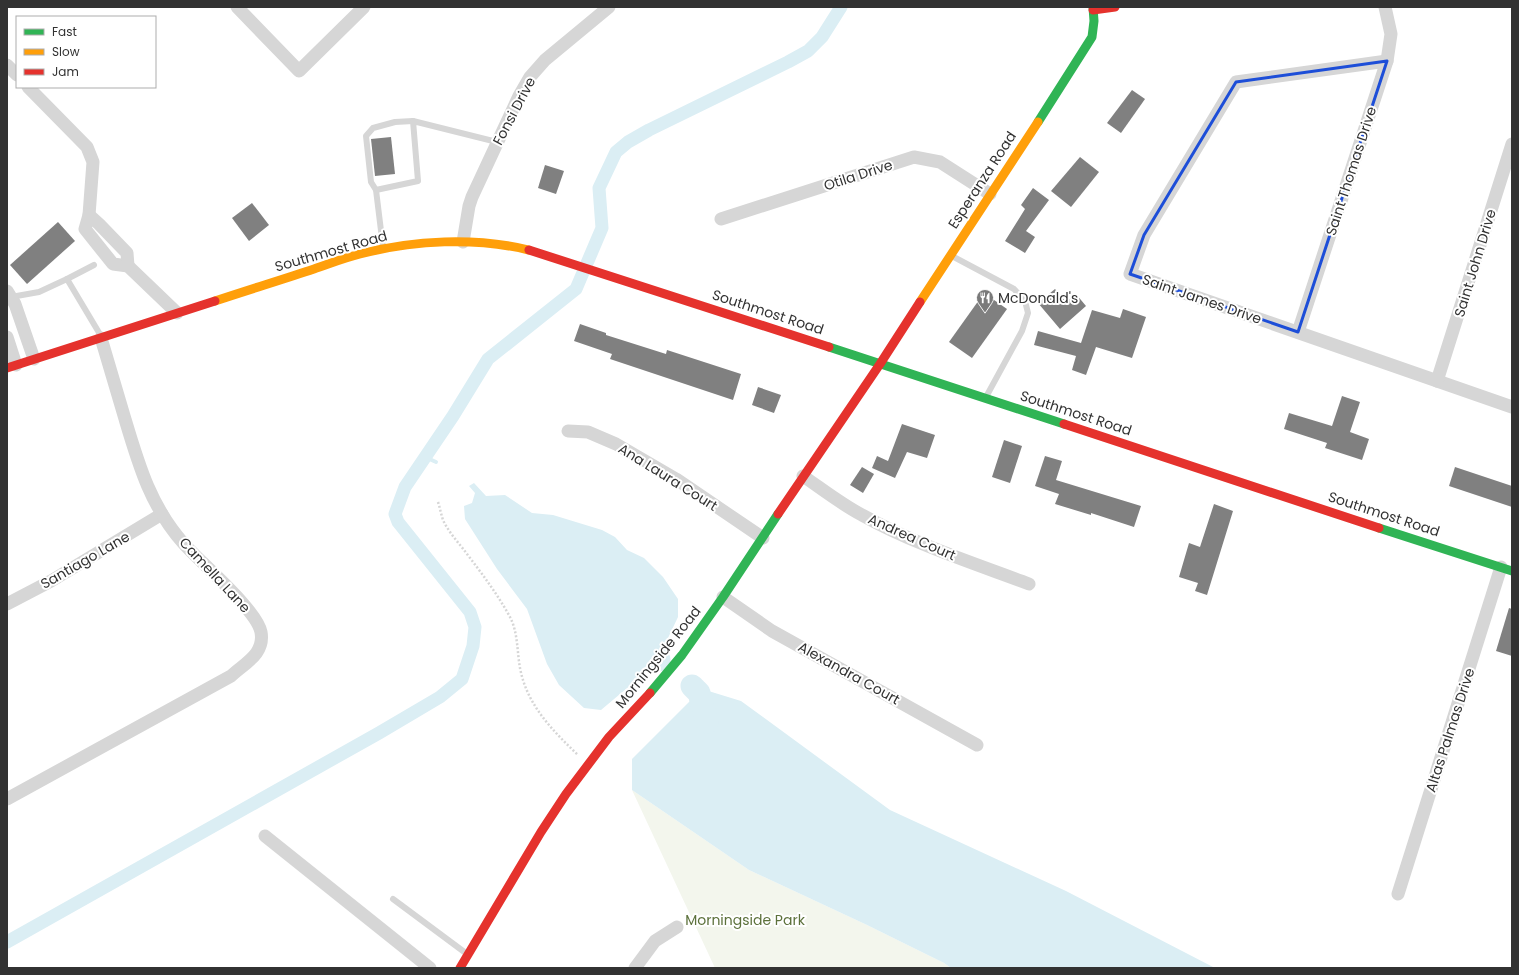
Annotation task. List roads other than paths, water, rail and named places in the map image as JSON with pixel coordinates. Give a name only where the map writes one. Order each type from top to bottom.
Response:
[{"type":"main road","points":[[1093,9],[1115,7]]},
{"type":"main road","name":"Esperanza Road","points":[[880,364],[1092,37],[1094,21],[1093,9]]},
{"type":"main road","name":"Southmost Road","points":[[12,366],[332,263],[384,249],[420,244],[463,242],[514,247],[602,273],[1507,569]]},
{"type":"main road","name":"Morningside Road","points":[[460,968],[541,832],[566,794],[609,737],[640,704],[682,654],[723,597],[803,476],[880,364]]},
{"type":"street","points":[[237,7],[299,71],[364,7]]},
{"type":"street","name":"Fonsi Drive","points":[[463,242],[469,206],[497,142],[519,96],[530,77],[545,60],[609,7]]},
{"type":"street","name":"Saint Thomas Drive","points":[[1298,332],[1387,61],[1391,34],[1385,7]]},
{"type":"street","name":"Saint James Drive","points":[[1387,61],[1236,82],[1144,235],[1130,274],[1512,407]]},
{"type":"street","points":[[7,65],[16,74]]},
{"type":"street","points":[[29,88],[87,147],[93,162],[88,216],[85,229],[113,264],[128,266],[177,313]]},
{"type":"street","name":"Saint John Drive","points":[[1437,381],[1512,144]]},
{"type":"street","name":"Otila Drive","points":[[720,219],[914,157],[940,162],[990,194]]},
{"type":"street","points":[[88,216],[99,224],[127,253],[128,266]]},
{"type":"street","points":[[101,250],[113,238]]},
{"type":"street","points":[[9,294],[34,359]]},
{"type":"street","points":[[7,337],[12,366]]},
{"type":"street","name":"Camella Lane","points":[[7,799],[231,676],[252,660],[258,652],[262,642],[258,621],[242,602],[178,536],[162,514],[151,495],[139,465],[101,338]]},
{"type":"street","name":"Ana Laura Court","points":[[568,431],[588,432],[616,444],[676,479],[763,538]]},
{"type":"street","name":"Andrea Court","points":[[803,476],[861,515],[902,535],[1029,584]]},
{"type":"street","name":"Santiago Lane","points":[[7,604],[51,581],[162,514]]},
{"type":"street","name":"Altas Palmas Drive","points":[[1398,894],[1507,569]]},
{"type":"street","name":"Alexandra Court","points":[[723,597],[772,631],[977,744]]},
{"type":"street","points":[[265,836],[430,968]]},
{"type":"street","points":[[635,968],[655,941],[677,927]]},
{"type":"lane","points":[[376,190],[418,181],[413,121]]},
{"type":"lane","points":[[384,249],[376,190],[371,182],[366,136],[373,128],[395,122],[413,121],[497,142]]},
{"type":"lane","points":[[950,255],[1014,290],[1025,301],[1028,313],[1022,331],[985,398]]},
{"type":"lane","points":[[9,294],[39,292],[94,265]]},
{"type":"lane","points":[[68,279],[101,338]]},
{"type":"lane","points":[[393,899],[468,955]]},
{"type":"waterway","points":[[7,942],[379,733],[440,697],[462,679],[473,646],[475,627],[470,612],[398,522],[395,514],[405,487],[453,416],[488,359],[576,289],[602,228],[599,188],[616,152],[628,142],[649,130],[808,51],[822,37],[841,7]]},
{"type":"waterway","points":[[425,457],[436,462]]},
{"type":"waterway","points":[[631,634],[659,660]]},
{"type":"waterway","points":[[692,686],[699,693],[707,722]]},
{"type":"place","name":"McDonald's","points":[[985,313]]},
{"type":"park label","name":"Morningside Park","points":[[745,920]]}]
